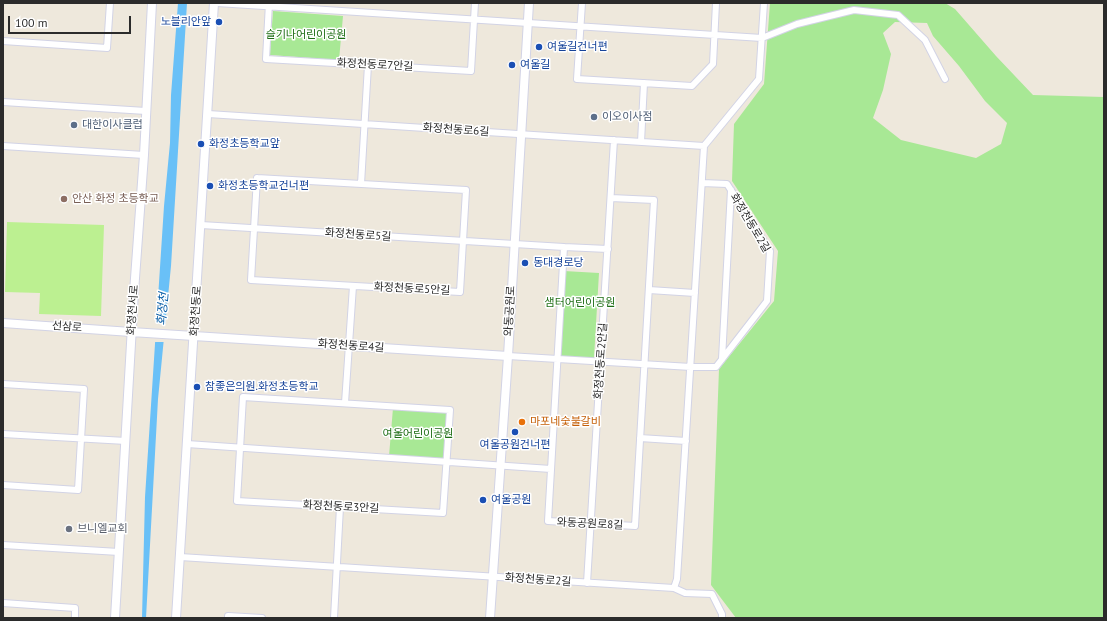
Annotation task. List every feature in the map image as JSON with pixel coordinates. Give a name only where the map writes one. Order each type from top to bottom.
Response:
[{"type":"street","points":[[3,41],[107,48],[110,3]]},
{"type":"street","name":"화정천서로","points":[[114,618],[126,441],[131,332],[144,155],[152,3]]},
{"type":"street","points":[[216,3],[269,5],[474,20],[762,38],[797,24],[854,10],[898,15],[925,40],[945,79]]},
{"type":"street","name":"화정천동로","points":[[176,618],[216,3]]},
{"type":"street","name":"화정천동로7안길","points":[[269,5],[266,59],[471,71],[475,3]]},
{"type":"street","name":"와동공원로","points":[[490,618],[508,356],[529,3]]},
{"type":"street","points":[[582,3],[577,79],[692,86],[712,64],[716,3]]},
{"type":"street","points":[[674,588],[677,580],[704,146],[759,79],[764,3]]},
{"type":"street","points":[[361,184],[368,65]]},
{"type":"street","points":[[641,142],[644,83]]},
{"type":"street","points":[[3,102],[146,111]]},
{"type":"street","name":"화정천동로6길","points":[[208,114],[704,146]]},
{"type":"street","name":"화정천동로2안길","points":[[587,583],[614,140]]},
{"type":"street","points":[[3,146],[144,155]]},
{"type":"street","name":"화정천동로5안길","points":[[257,178],[466,190],[460,292],[251,280],[254,228],[257,178]]},
{"type":"street","points":[[702,183],[727,184],[731,190]]},
{"type":"street","name":"화정천동로2길","points":[[722,359],[731,190]]},
{"type":"street","name":"화정천동로2길","points":[[691,367],[716,367],[767,301],[770,251],[731,190]]},
{"type":"street","name":"와동공원로8길","points":[[564,247],[548,521],[635,526],[654,200],[611,198]]},
{"type":"street","name":"화정천동로5길","points":[[201,225],[514,244]]},
{"type":"street","points":[[514,244],[608,249]]},
{"type":"street","points":[[345,403],[353,286]]},
{"type":"street","points":[[649,290],[695,293]]},
{"type":"street","name":"선삼로","points":[[3,323],[178,335]]},
{"type":"street","name":"화정천동로4길","points":[[178,335],[508,356]]},
{"type":"street","points":[[508,356],[691,367]]},
{"type":"street","points":[[3,384],[84,389],[78,490],[3,485]]},
{"type":"street","name":"화정천동로3안길","points":[[243,397],[450,410],[443,513],[237,501],[240,448],[243,397]]},
{"type":"street","points":[[3,434],[126,441]]},
{"type":"street","points":[[640,438],[686,441]]},
{"type":"street","points":[[188,444],[551,468]]},
{"type":"street","points":[[334,618],[340,507]]},
{"type":"street","points":[[3,545],[119,552]]},
{"type":"street","name":"화정천동로2길","points":[[180,558],[674,588],[685,593],[712,594],[722,614],[722,618]]},
{"type":"street","points":[[3,603],[75,608],[75,618]]},
{"type":"street","points":[[228,618],[228,616],[262,618]]},
{"type":"green space","points":[[770,3],[945,3],[955,9],[996,56],[1033,95],[1104,97],[1104,618],[736,618],[711,585],[719,369],[774,301],[778,251],[732,181],[734,124],[764,84]],"holes":[[[895,22],[927,23],[933,36],[959,66],[985,101],[1007,123],[1001,144],[976,158],[901,140],[873,118],[883,90],[891,54],[883,33]]]},
{"type":"green space","name":"슬기나어린이공원","points":[[273,11],[343,16],[339,60],[270,55]]},
{"type":"green space","points":[[7,222],[104,225],[101,316],[39,314],[40,293],[5,292]]},
{"type":"green space","name":"샘터어린이공원","points":[[564,271],[599,273],[594,358],[559,356]]},
{"type":"green space","name":"여울어린이공원","points":[[393,408],[448,411],[444,460],[389,456]]},
{"type":"water","name":"화정천","points":[[178,3],[187,3],[171,266],[158,399],[146,618],[142,618],[145,497],[164,206],[170,143],[171,95]]},
{"type":"pier","points":[[154,323],[167,324],[166,342],[153,342]]},
{"type":"place","name":"노블리안앞","points":[[219,22]]},
{"type":"place","name":"여울길건너편","points":[[539,47]]},
{"type":"place","name":"여울길","points":[[512,65]]},
{"type":"place","name":"이오이사점","points":[[594,117]]},
{"type":"place","name":"대한이사클럽","points":[[74,125]]},
{"type":"place","name":"화정초등학교앞","points":[[201,144]]},
{"type":"place","name":"화정초등학교건너편","points":[[210,186]]},
{"type":"place","name":"안산 화정 초등학교","points":[[64,199]]},
{"type":"place","name":"동대경로당","points":[[525,263]]},
{"type":"place","name":"참좋은의원.화정초등학교","points":[[197,387]]},
{"type":"place","name":"마포네숯불갈비","points":[[522,422]]},
{"type":"place","name":"여울공원건너편","points":[[515,432]]},
{"type":"place","name":"여울공원","points":[[483,500]]},
{"type":"place","name":"브니엘교회","points":[[69,529]]}]
